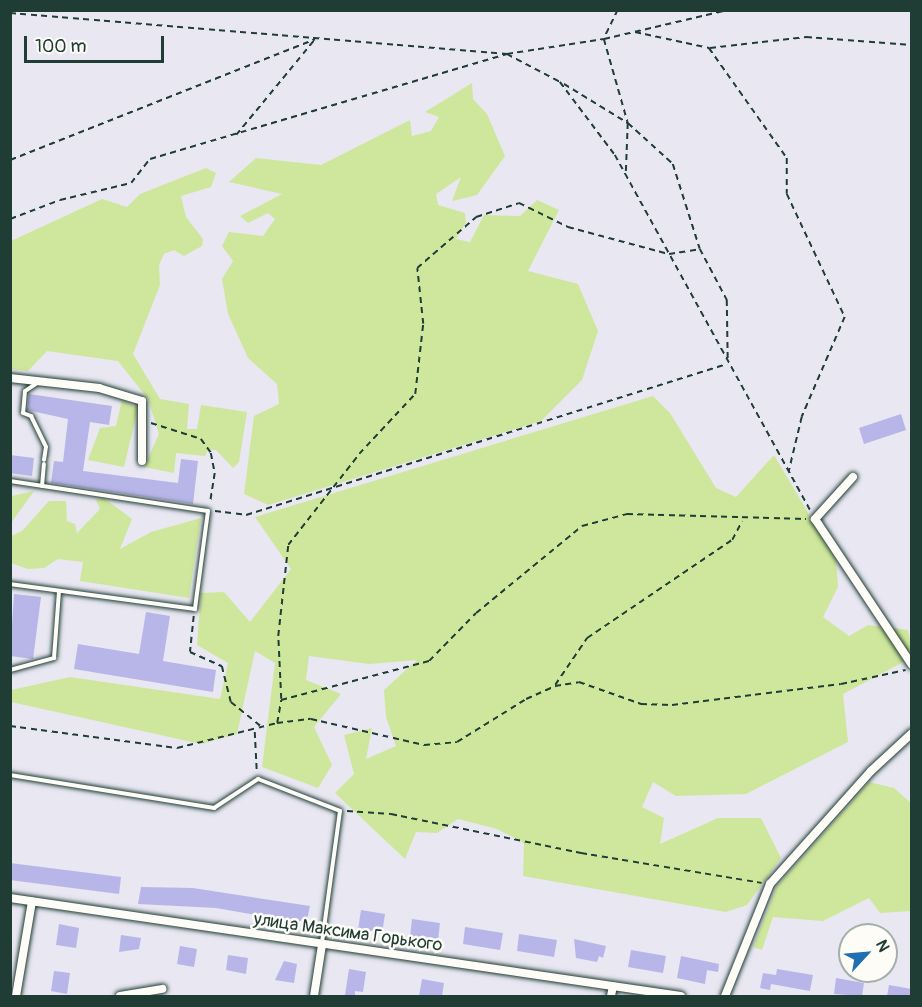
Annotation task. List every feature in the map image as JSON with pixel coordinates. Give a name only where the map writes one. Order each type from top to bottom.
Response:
[{"type":"street","points":[[10,378],[99,388],[142,401],[142,461]]},
{"type":"street","points":[[853,477],[815,519],[912,667]]},
{"type":"street","points":[[725,996],[770,884],[871,771],[912,733]]},
{"type":"street","name":"улица Максима Горького","points":[[10,898],[681,996]]},
{"type":"street","points":[[16,996],[32,901]]},
{"type":"street","points":[[314,996],[322,945]]},
{"type":"street","points":[[611,996],[613,986]]},
{"type":"street","points":[[120,996],[162,989]]},
{"type":"lane","points":[[37,382],[25,391],[23,413],[31,416],[46,447],[42,486]]},
{"type":"lane","points":[[10,481],[208,510],[195,609],[10,584]]},
{"type":"lane","points":[[10,670],[54,658],[59,592]]},
{"type":"lane","points":[[10,775],[214,808],[258,779],[340,811],[322,945]]},
{"type":"path","points":[[618,10],[604,39],[628,123],[626,175]]},
{"type":"path","points":[[10,219],[60,201],[112,191],[131,183],[150,159],[507,54],[604,39],[728,10]]},
{"type":"path","points":[[10,13],[507,54],[560,81],[628,123],[673,164],[700,249],[727,300],[728,364]]},
{"type":"path","points":[[635,32],[709,48],[806,37],[912,45]]},
{"type":"path","points":[[235,135],[316,39]]},
{"type":"path","points":[[10,160],[316,39]]},
{"type":"path","points":[[709,48],[787,158],[787,194],[845,317],[802,417],[789,472]]},
{"type":"path","points":[[281,700],[429,660],[476,613],[582,526],[627,514],[742,521],[815,519],[626,175],[587,113],[560,81]]},
{"type":"path","points":[[277,723],[281,700],[278,636],[288,545],[415,394],[423,324],[417,268],[476,217],[519,204],[568,227],[669,254],[700,249]]},
{"type":"path","points":[[142,419],[201,440],[211,453],[215,473],[208,510],[246,515],[728,364]]},
{"type":"path","points":[[555,686],[586,638],[732,540],[742,521]]},
{"type":"path","points":[[195,609],[190,652],[222,666],[231,702],[262,727]]},
{"type":"path","points":[[10,726],[177,748],[255,731],[277,723],[311,719],[424,745],[457,742],[555,686],[579,682],[641,704],[672,705],[841,684],[912,667]]},
{"type":"path","points":[[255,731],[258,779]]},
{"type":"path","points":[[340,811],[391,814],[581,853],[770,884]]},
{"type":"green space","points":[[472,83],[473,99],[487,114],[505,156],[477,195],[452,201],[461,177],[436,194],[438,205],[465,213],[466,223],[456,239],[470,242],[484,215],[520,216],[537,200],[559,210],[528,271],[578,284],[598,331],[582,380],[541,421],[268,505],[244,494],[254,416],[279,404],[277,384],[248,358],[228,314],[222,279],[233,261],[222,246],[229,232],[263,236],[275,219],[268,213],[248,223],[240,216],[282,194],[229,182],[256,158],[321,165],[410,120],[412,136],[431,131],[439,117],[425,112]]},
{"type":"green space","points":[[206,168],[216,173],[211,187],[181,196],[186,217],[203,239],[202,246],[184,256],[174,250],[164,254],[159,265],[160,285],[133,354],[160,399],[189,404],[187,429],[197,429],[201,405],[247,412],[239,462],[233,468],[216,450],[208,450],[205,456],[176,453],[174,473],[144,467],[159,434],[148,399],[118,361],[47,351],[28,371],[11,369],[11,241],[102,199],[127,207],[140,194]]},
{"type":"green space","points":[[653,396],[670,413],[716,488],[736,497],[774,455],[836,560],[838,587],[823,617],[849,636],[868,625],[908,630],[911,644],[911,658],[843,694],[848,742],[746,794],[676,796],[653,782],[642,807],[664,818],[660,844],[718,818],[761,818],[781,858],[747,905],[726,912],[523,876],[524,843],[497,829],[458,819],[437,833],[416,832],[405,859],[335,793],[354,774],[344,735],[372,728],[366,759],[396,746],[386,717],[384,690],[417,660],[369,664],[309,656],[306,680],[341,694],[314,727],[332,765],[318,788],[262,767],[275,663],[255,651],[237,734],[201,744],[11,702],[11,690],[70,677],[220,699],[228,663],[197,645],[201,593],[224,592],[250,622],[291,569],[255,517]]},
{"type":"green space","points":[[122,400],[138,408],[124,467],[88,460],[100,428],[116,426]]},
{"type":"green space","points":[[34,491],[11,523],[11,496]]},
{"type":"green space","points":[[104,498],[132,519],[120,549],[151,532],[201,518],[189,598],[80,581],[83,562],[58,559],[44,568],[28,569],[11,563],[11,536],[22,531],[49,501],[66,501],[67,521],[75,524],[77,533],[100,509],[96,500]]},
{"type":"green space","points":[[869,782],[894,788],[911,803],[911,911],[880,913],[869,898],[823,921],[773,917],[762,950],[753,947],[777,886]]},
{"type":"building","points":[[29,394],[112,406],[109,425],[90,422],[83,471],[178,483],[181,459],[198,461],[193,504],[51,483],[54,461],[63,462],[68,419],[27,410]]},
{"type":"building","points":[[901,414],[906,430],[864,444],[859,428]]},
{"type":"building","points":[[10,455],[34,458],[32,476],[10,473]]},
{"type":"building","points":[[14,594],[41,597],[33,659],[10,656]]},
{"type":"building","points":[[146,612],[170,616],[163,661],[216,670],[213,692],[74,669],[78,644],[139,654]]},
{"type":"building","points":[[10,863],[121,877],[119,894],[10,880]]},
{"type":"building","points":[[141,887],[193,888],[310,906],[306,924],[216,908],[138,904]]},
{"type":"building","points":[[361,910],[385,914],[382,934],[358,930]]},
{"type":"building","points":[[412,919],[440,923],[438,940],[410,937]]},
{"type":"building","points":[[59,924],[79,928],[76,948],[56,945]]},
{"type":"building","points":[[465,927],[503,933],[500,950],[463,944]]},
{"type":"building","points":[[519,934],[557,940],[554,957],[517,951]]},
{"type":"building","points":[[121,935],[141,938],[139,949],[119,952]]},
{"type":"building","points":[[574,939],[606,946],[603,958],[599,956],[597,962],[576,958]]},
{"type":"building","points":[[180,946],[197,949],[194,967],[177,964]]},
{"type":"building","points":[[631,950],[666,956],[663,973],[628,967]]},
{"type":"building","points":[[228,955],[248,958],[246,974],[226,970]]},
{"type":"building","points":[[681,956],[719,964],[718,972],[707,970],[705,984],[677,978]]},
{"type":"building","points":[[284,961],[297,964],[294,983],[275,980]]},
{"type":"building","points":[[349,969],[366,972],[363,992],[355,991],[355,996],[345,995]]},
{"type":"building","points":[[777,969],[813,975],[810,991],[771,984],[770,990],[760,988],[763,973],[776,975]]},
{"type":"building","points":[[54,971],[70,973],[67,994],[51,991]]},
{"type":"building","points":[[836,978],[838,983],[864,983],[862,996],[834,994]]},
{"type":"building","points":[[422,979],[444,983],[442,996],[419,996]]},
{"type":"building","points":[[889,985],[912,989],[912,996],[887,996]]}]
